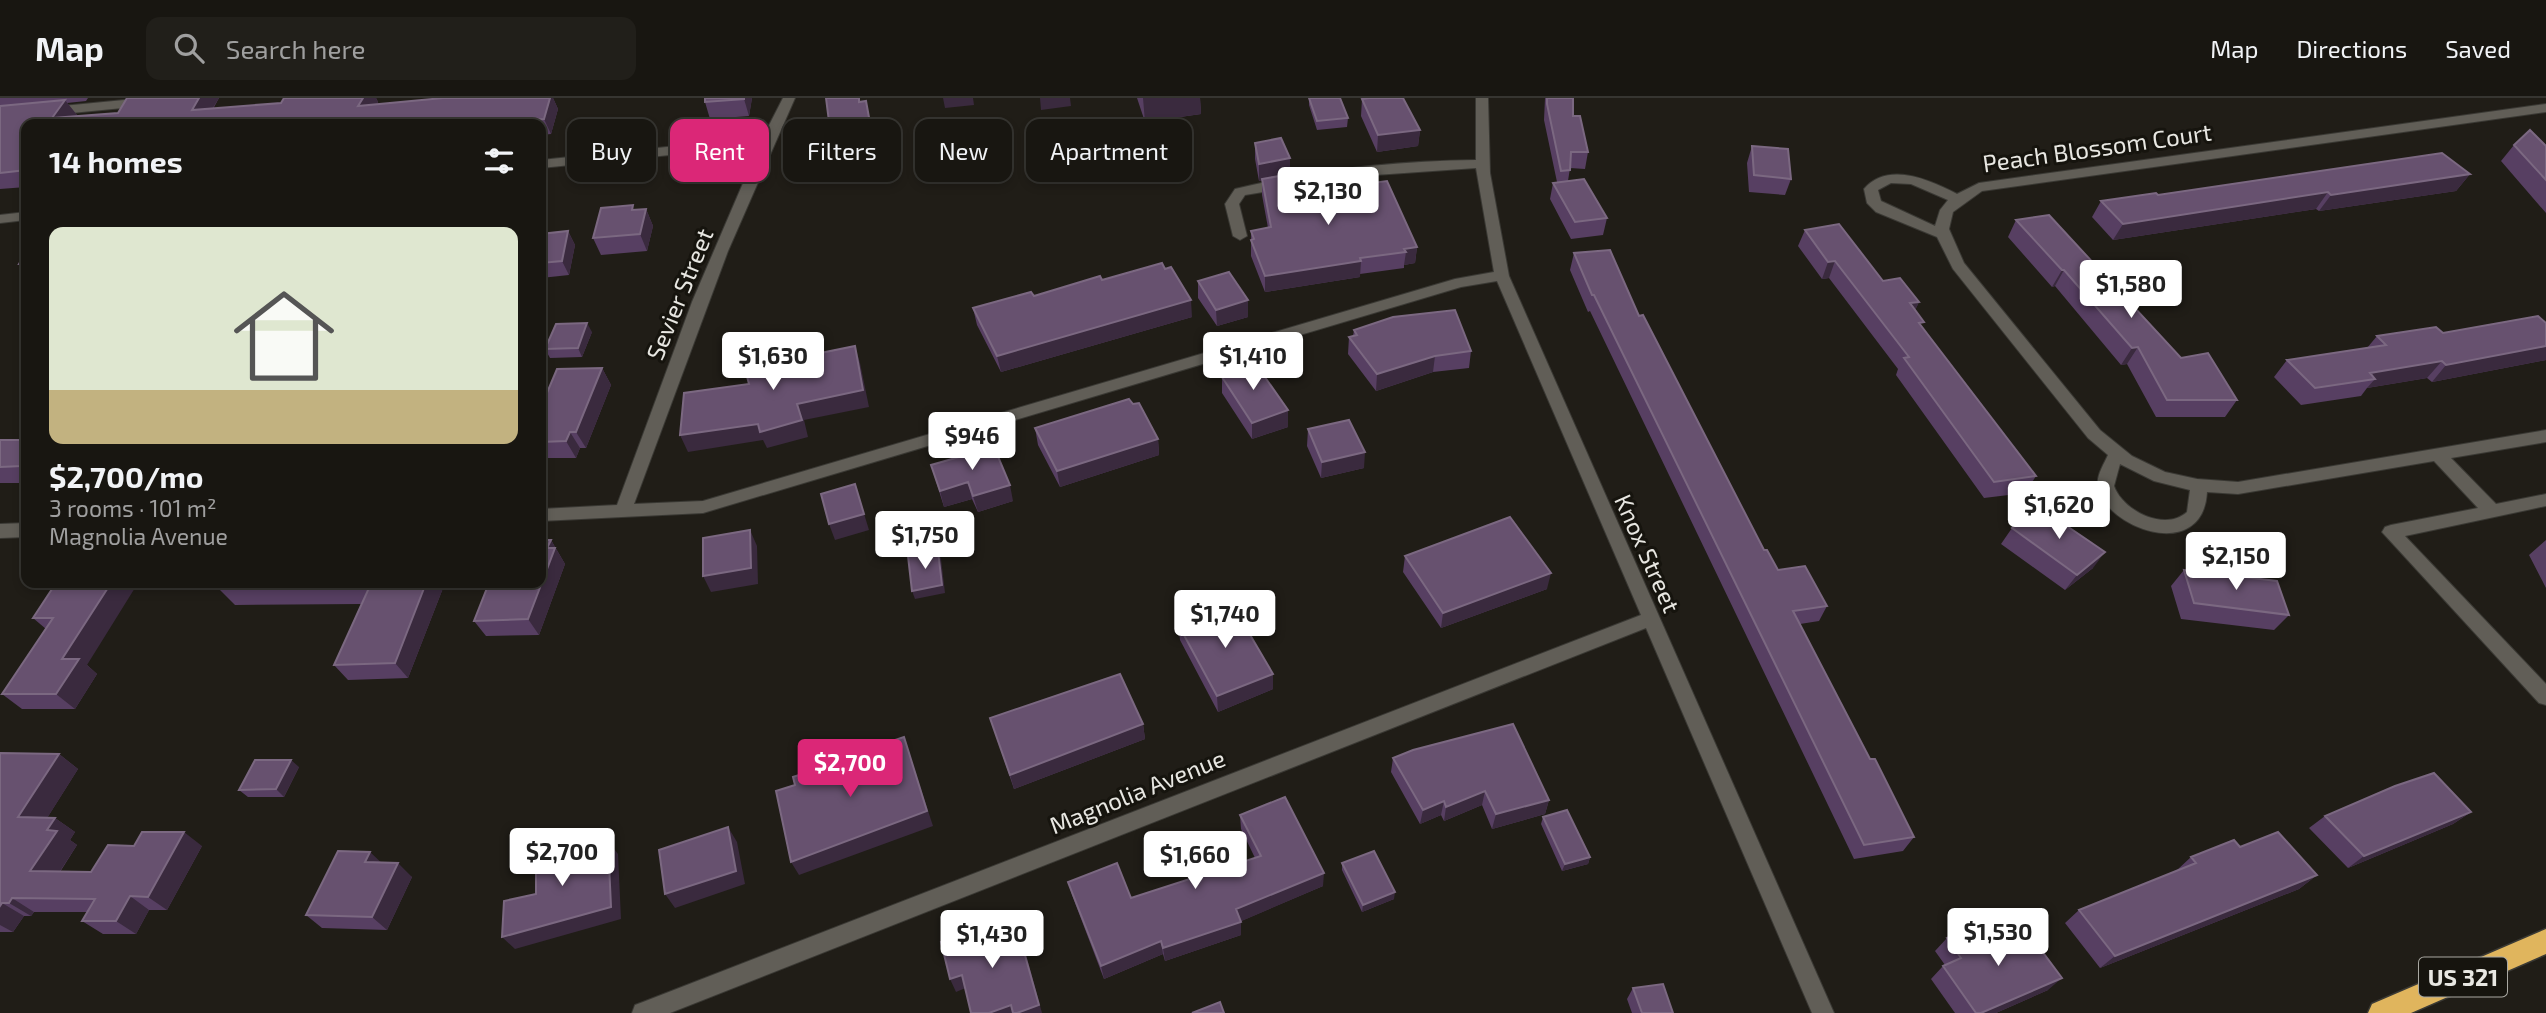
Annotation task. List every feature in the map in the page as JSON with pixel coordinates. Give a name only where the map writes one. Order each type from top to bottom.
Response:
[{"type":"highway","name":"US 321","points":[[2381,1013],[2546,941]]},
{"type":"street","points":[[0,116],[184,98]]},
{"type":"street","name":"Sevier Street","points":[[769,139],[789,98]]},
{"type":"street","name":"Knox Street","points":[[1482,98],[1482,164],[1502,276],[1823,1013]]},
{"type":"street","name":"Peach Blossom Court","points":[[1943,234],[1942,221],[1955,198],[1979,187],[2546,108]]},
{"type":"street","points":[[546,163],[670,151]]},
{"type":"street","points":[[1240,236],[1232,204],[1240,191],[1266,185],[1449,163],[1482,164]]},
{"type":"street","points":[[1955,198],[1933,186],[1904,179],[1883,180],[1871,189],[1874,203],[1881,209],[1943,234],[1945,246],[1958,266],[2094,434],[2116,456],[2155,475],[2199,488],[2238,488],[2546,436]]},
{"type":"street","name":"Sevier Street","points":[[624,512],[673,369],[751,182]]},
{"type":"street","points":[[0,219],[21,217]]},
{"type":"street","points":[[546,515],[703,507],[1460,282],[1502,276]]},
{"type":"street","points":[[2116,456],[2107,476],[2108,495],[2116,505],[2141,521],[2171,526],[2184,524],[2192,518],[2196,509],[2199,488]]},
{"type":"street","points":[[2439,456],[2491,510]]},
{"type":"street","points":[[2546,500],[2391,532],[2546,697]]},
{"type":"street","points":[[0,531],[21,530]]},
{"type":"street","name":"Magnolia Avenue","points":[[643,1013],[1552,655],[1650,619]]},
{"type":"building","points":[[127,98],[199,98],[192,110],[281,103],[284,98],[363,98],[358,106],[443,98],[550,98],[544,119],[21,119],[21,171],[0,173],[0,106],[65,100],[52,118],[118,113]]},
{"type":"building","points":[[705,98],[744,98],[744,99],[705,102]]},
{"type":"building","points":[[826,98],[859,98],[859,102],[866,101],[869,119],[829,119]]},
{"type":"building","points":[[1309,98],[1340,98],[1348,118],[1317,121]]},
{"type":"building","points":[[1403,98],[1420,130],[1378,135],[1362,99]]},
{"type":"building","points":[[1547,98],[1573,98],[1573,116],[1580,116],[1588,152],[1571,152],[1570,170],[1561,171]]},
{"type":"building","points":[[2530,130],[2546,146],[2546,180],[2514,145]]},
{"type":"building","points":[[1281,138],[1290,158],[1259,164],[1255,143]]},
{"type":"building","points":[[1752,146],[1788,149],[1791,179],[1754,175]]},
{"type":"building","points":[[2442,153],[2470,174],[2331,195],[2328,192],[2123,224],[2101,201],[2156,193],[2158,195]]},
{"type":"building","points":[[1297,173],[1310,202],[1362,195],[1357,185],[1387,181],[1417,247],[1404,249],[1406,252],[1360,258],[1361,261],[1265,276],[1251,240],[1254,239],[1251,231],[1271,227],[1262,179]]},
{"type":"building","points":[[1584,179],[1607,218],[1575,222],[1553,183]]},
{"type":"building","points":[[633,205],[632,210],[646,209],[640,234],[593,238],[601,208]]},
{"type":"building","points":[[2049,215],[2181,358],[2208,353],[2237,400],[2167,400],[2138,347],[2132,348],[2016,220]]},
{"type":"building","points":[[1839,224],[1883,281],[1900,278],[1919,302],[1910,303],[1924,322],[1919,323],[2036,476],[1994,482],[1904,358],[1909,357],[1835,261],[1828,262],[1805,230]]},
{"type":"building","points":[[568,231],[562,261],[546,263],[546,233]]},
{"type":"building","points":[[1610,250],[1639,316],[1643,315],[1764,550],[1767,550],[1778,570],[1805,566],[1827,606],[1793,611],[1870,759],[1875,759],[1914,837],[1864,845],[1592,295],[1574,253]]},
{"type":"building","points":[[1162,263],[1165,269],[1171,267],[1191,300],[997,356],[973,308],[1031,292],[1034,296],[1100,276],[1102,280]]},
{"type":"building","points":[[1229,272],[1248,300],[1216,310],[1198,281]]},
{"type":"building","points":[[1455,310],[1471,351],[1435,356],[1377,374],[1349,337],[1357,335],[1354,330],[1393,317]]},
{"type":"building","points":[[2538,316],[2546,323],[2546,346],[2446,365],[2442,361],[2370,373],[2375,379],[2315,388],[2287,360],[2386,345],[2377,336],[2436,327],[2443,333]]},
{"type":"building","points":[[587,323],[578,348],[546,349],[556,324]]},
{"type":"building","points":[[855,346],[863,390],[797,404],[802,420],[760,432],[758,424],[680,435],[684,393],[749,384],[744,365],[785,355],[786,360]]},
{"type":"building","points":[[1253,360],[1288,410],[1252,423],[1222,377],[1225,376],[1222,371]]},
{"type":"building","points":[[602,368],[576,432],[570,432],[566,441],[546,442],[546,395],[557,369]]},
{"type":"building","points":[[1129,399],[1133,404],[1139,403],[1158,439],[1057,471],[1035,428]]},
{"type":"building","points":[[1349,420],[1365,452],[1322,462],[1308,429]]},
{"type":"building","points":[[0,440],[21,440],[21,466],[0,467]]},
{"type":"building","points":[[994,447],[1010,485],[973,496],[968,482],[940,491],[931,465]]},
{"type":"building","points":[[855,484],[864,514],[829,524],[821,494]]},
{"type":"building","points":[[2039,507],[2105,552],[2077,575],[2012,528]]},
{"type":"building","points":[[1510,517],[1551,573],[1443,613],[1405,556]]},
{"type":"building","points":[[750,530],[751,568],[703,576],[703,538]]},
{"type":"building","points":[[546,540],[551,540],[547,548],[555,548],[546,572]]},
{"type":"building","points":[[938,551],[942,585],[912,591],[908,556]]},
{"type":"building","points":[[2184,570],[2277,581],[2289,615],[2194,603]]},
{"type":"building","points":[[53,588],[108,588],[62,659],[79,659],[56,694],[2,694],[53,618],[33,618]]},
{"type":"building","points":[[220,588],[369,588],[219,589]]},
{"type":"building","points":[[369,588],[424,588],[395,663],[334,665]]},
{"type":"building","points":[[487,588],[540,588],[528,619],[474,621]]},
{"type":"building","points":[[1232,604],[1273,674],[1217,696],[1178,624]]},
{"type":"building","points":[[1120,674],[1143,724],[1010,775],[990,718]]},
{"type":"building","points":[[1513,724],[1549,800],[1496,814],[1485,791],[1446,807],[1444,801],[1423,810],[1393,758],[1413,750]]},
{"type":"building","points":[[904,737],[927,811],[791,862],[776,791],[795,785],[793,777],[818,769],[817,766]]},
{"type":"building","points":[[0,753],[59,754],[18,817],[55,818],[47,830],[57,831],[30,871],[91,872],[108,845],[134,846],[142,832],[184,832],[148,897],[130,896],[116,921],[82,921],[95,899],[12,898],[9,903],[2,903],[0,906]]},
{"type":"building","points":[[255,760],[291,760],[276,789],[239,790]]},
{"type":"building","points":[[2434,773],[2471,812],[2364,856],[2325,816],[2395,786]]},
{"type":"building","points":[[1285,797],[1324,873],[1236,909],[1241,922],[1163,948],[1161,941],[1101,966],[1068,882],[1117,863],[1131,898],[1261,856],[1240,815]]},
{"type":"building","points":[[1567,810],[1590,857],[1565,864],[1543,817]]},
{"type":"building","points":[[728,827],[736,871],[665,894],[659,850]]},
{"type":"building","points":[[2278,832],[2317,875],[2115,956],[2079,910],[2196,863],[2191,857],[2234,840],[2240,847]]},
{"type":"building","points":[[570,840],[571,852],[608,841],[611,907],[502,937],[504,901],[536,894],[536,861],[543,859],[543,848]]},
{"type":"building","points":[[338,851],[370,852],[365,862],[398,863],[372,917],[306,915]]},
{"type":"building","points":[[1374,851],[1395,892],[1363,905],[1342,863]]},
{"type":"building","points":[[1984,923],[2000,943],[2027,931],[2062,978],[1976,1013],[1943,966],[1961,958],[1947,938]]},
{"type":"building","points":[[992,924],[994,935],[1017,927],[1039,1005],[1017,1013],[1013,1013],[1011,1005],[989,1013],[971,1013],[962,975],[950,979],[941,942]]},
{"type":"building","points":[[1663,984],[1673,1013],[1642,1013],[1633,988]]},
{"type":"building","points":[[1220,1002],[1224,1013],[1192,1013]]}]
